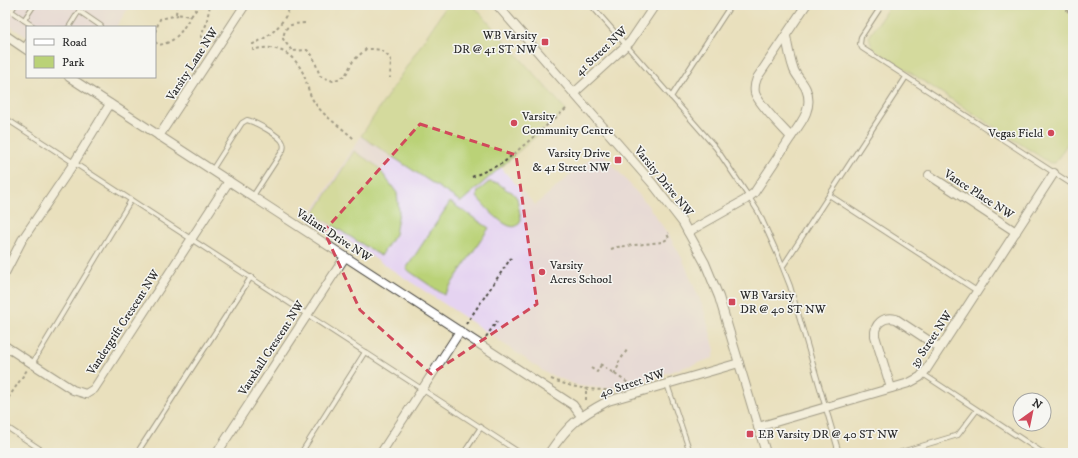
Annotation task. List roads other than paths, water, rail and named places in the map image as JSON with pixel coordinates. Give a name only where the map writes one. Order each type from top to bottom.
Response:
[{"type":"street","name":"Varsity Lane NW","points":[[159,136],[245,5]]},
{"type":"street","name":"Varsity Drive NW","points":[[497,5],[668,202],[688,232],[705,263],[719,297],[766,453]]},
{"type":"street","name":"41 Street NW","points":[[574,93],[626,46],[638,32],[655,5]]},
{"type":"street","points":[[791,138],[758,100],[754,91],[755,82],[806,5]]},
{"type":"street","points":[[5,35],[26,47]]},
{"type":"street","points":[[688,232],[749,197],[757,189],[806,116],[809,104],[806,88],[795,72],[790,59],[786,36]]},
{"type":"street","name":"Valiant Drive NW","points":[[71,78],[573,405],[581,416]]},
{"type":"street","points":[[5,273],[22,240],[74,163],[110,104]]},
{"type":"street","name":"39 Street NW","points":[[758,427],[891,388],[915,380],[923,374],[1054,173]]},
{"type":"street","name":"Vance Place NW","points":[[929,176],[1016,232]]},
{"type":"street","name":"Vandergrift Crescent NW","points":[[5,346],[30,366],[72,390],[86,394],[94,389],[229,181]]},
{"type":"street","name":"Vauxhall Crescent NW","points":[[217,453],[345,257]]},
{"type":"street","points":[[891,388],[875,336],[876,329],[880,322],[887,318],[896,319],[940,348]]},
{"type":"street","points":[[381,453],[460,331]]},
{"type":"street","name":"40 Street NW","points":[[549,453],[567,429],[581,416],[608,401],[739,363]]},
{"type":"lane","points":[[14,5],[11,10],[33,26]]},
{"type":"lane","points":[[24,20],[34,5]]},
{"type":"lane","points":[[590,5],[716,148],[759,213],[783,266],[790,286],[839,453]]},
{"type":"lane","points":[[671,97],[731,5]]},
{"type":"lane","points":[[882,5],[861,37],[860,44],[865,50],[1073,185]]},
{"type":"lane","points":[[70,26],[79,11],[101,26]]},
{"type":"lane","points":[[783,266],[906,76]]},
{"type":"lane","points":[[5,118],[520,453]]},
{"type":"lane","points":[[212,170],[242,124],[247,120],[254,122],[281,139],[284,144],[284,150],[253,196]]},
{"type":"lane","points":[[829,195],[977,291]]},
{"type":"lane","points":[[30,366],[131,200]]},
{"type":"lane","points":[[137,453],[251,278]]},
{"type":"lane","points":[[301,453],[365,352]]},
{"type":"lane","points":[[923,374],[1043,453]]},
{"type":"lane","points":[[667,384],[689,453]]},
{"type":"lane","points":[[898,453],[958,435],[977,410]]},
{"type":"lane","points":[[5,426],[46,453]]},
{"type":"lane","points":[[464,453],[481,427]]},
{"type":"place","name":"WB Varsity DR @ 41 ST NW","points":[[545,42]]},
{"type":"place","name":"Varsity Community Centre","points":[[514,123]]},
{"type":"place","name":"Vegas Field","points":[[1051,133]]},
{"type":"place","name":"Varsity Drive & 41 Street NW","points":[[618,160]]},
{"type":"place","name":"Varsity Acres School","points":[[542,272]]},
{"type":"place","name":"WB Varsity DR @ 40 ST NW","points":[[732,302]]},
{"type":"place","name":"EB Varsity DR @ 40 ST NW","points":[[750,434]]}]
